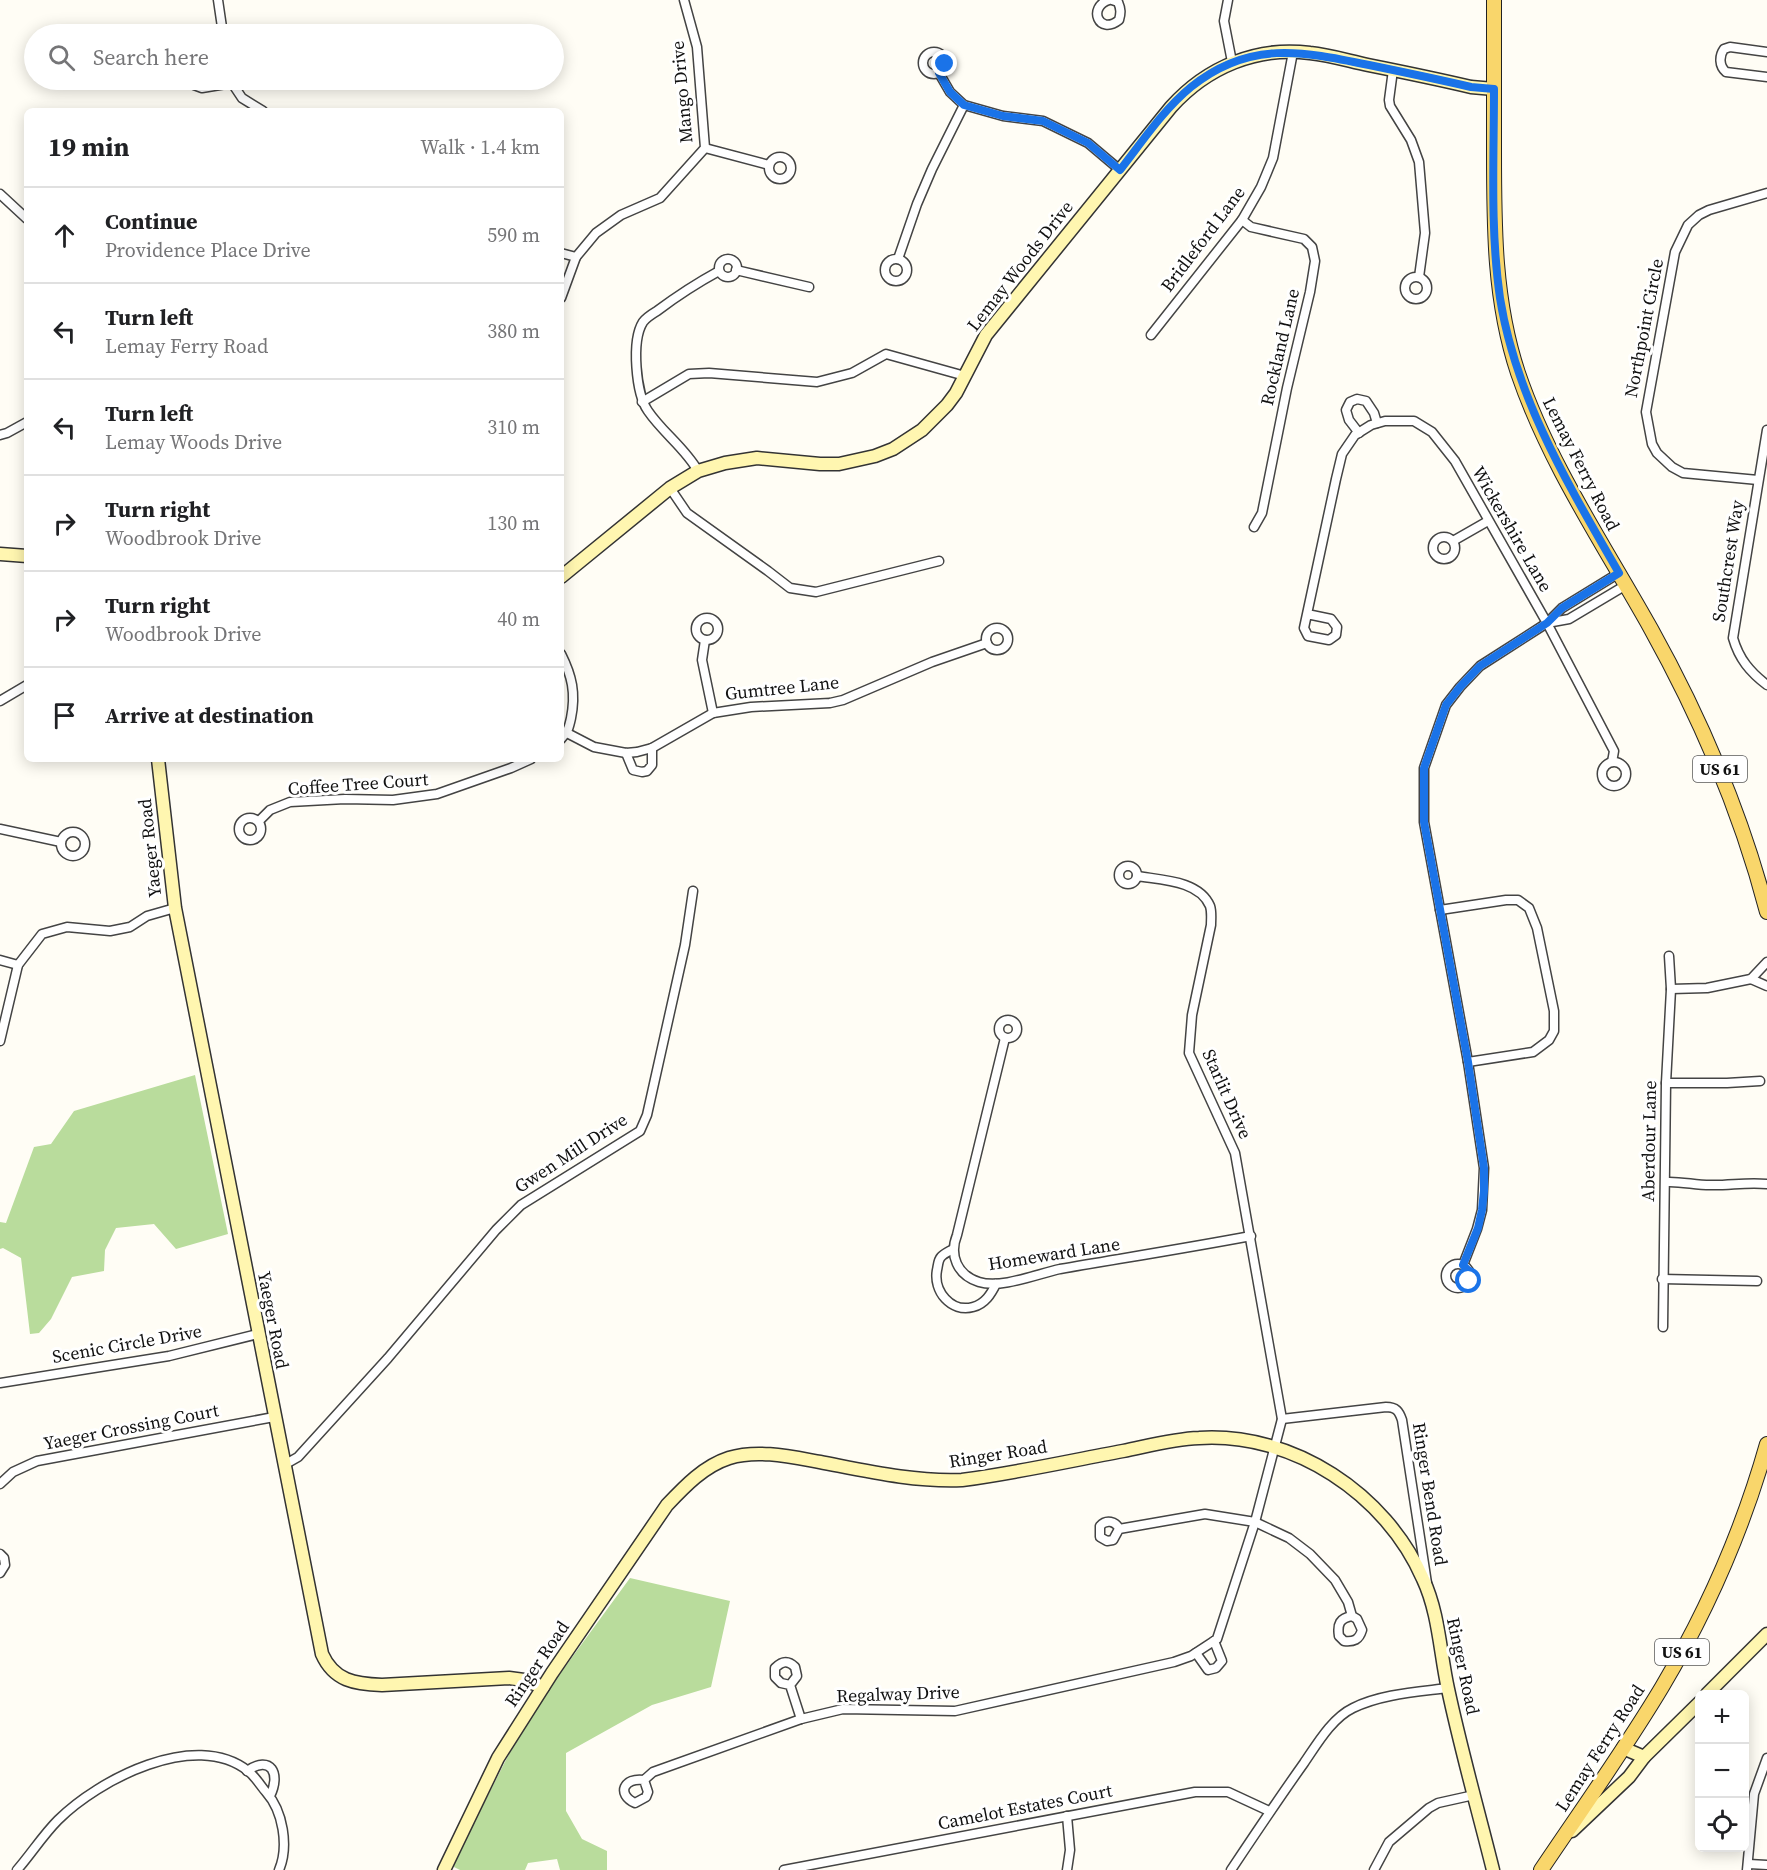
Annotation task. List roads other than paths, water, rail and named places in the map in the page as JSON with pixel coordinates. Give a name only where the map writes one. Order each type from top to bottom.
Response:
[{"type":"main road","name":"Lemay Ferry Road","points":[[1494,0],[1494,242],[1500,299],[1510,345],[1526,395],[1546,441],[1681,686],[1714,756],[1749,847],[1767,912]]},
{"type":"main road","name":"Lemay Ferry Road","points":[[1541,1870],[1663,1686],[1706,1605],[1747,1509],[1767,1444]]},
{"type":"street","points":[[218,0],[222,24]]},
{"type":"street","name":"Mango Drive","points":[[564,290],[576,257],[596,233],[621,215],[660,198],[705,148],[697,47],[684,0]]},
{"type":"street","points":[[1228,0],[1224,21],[1232,63]]},
{"type":"street","points":[[1767,52],[1730,47],[1724,49],[1720,58],[1722,68],[1726,72],[1767,77]]},
{"type":"street","name":"Lemay Woods Drive","points":[[564,575],[669,488],[698,471],[725,463],[757,458],[839,464],[874,456],[900,445],[922,430],[947,405],[986,335],[1181,95],[1207,76],[1232,63],[1259,54],[1293,52],[1331,57],[1471,87],[1494,89]]},
{"type":"street","name":"Bridleford Lane","points":[[1151,335],[1242,220],[1261,187],[1273,158],[1293,52]]},
{"type":"street","points":[[1393,70],[1390,106],[1410,140],[1419,162],[1425,233],[1419,277]]},
{"type":"street","points":[[939,73],[950,92],[964,105],[1003,116],[1043,121],[1088,143],[1120,170]]},
{"type":"street","points":[[237,90],[242,98],[258,108]]},
{"type":"street","points":[[898,259],[932,169],[964,105]]},
{"type":"street","points":[[705,148],[769,165]]},
{"type":"street","name":"Northpoint Circle","points":[[1758,480],[1683,473],[1672,467],[1657,453],[1652,444],[1646,412],[1675,252],[1688,225],[1709,210],[1767,193]]},
{"type":"street","points":[[0,194],[24,216]]},
{"type":"street","name":"Rockland Lane","points":[[1242,220],[1251,227],[1304,239],[1314,251],[1315,261],[1262,513],[1254,527]]},
{"type":"street","points":[[564,254],[576,257]]},
{"type":"street","points":[[728,258],[736,263],[736,270],[729,277],[723,276],[719,271],[720,262],[728,258]]},
{"type":"street","points":[[736,270],[809,287]]},
{"type":"street","points":[[698,471],[692,460],[649,414],[642,402],[636,366],[639,331],[643,321],[685,290],[719,271]]},
{"type":"street","points":[[642,402],[688,374],[817,382],[852,373],[886,354],[965,376]]},
{"type":"street","points":[[1359,433],[1349,420],[1346,410],[1350,402],[1357,399],[1366,402],[1374,413],[1377,423]]},
{"type":"street","name":"Wickershire Lane","points":[[1307,614],[1342,454],[1355,435],[1377,423],[1390,420],[1414,421],[1432,432],[1455,460],[1547,623],[1614,751],[1612,762]]},
{"type":"street","points":[[0,435],[24,423]]},
{"type":"street","name":"Southcrest Way","points":[[1767,430],[1733,638],[1738,654],[1746,666],[1767,685]]},
{"type":"street","points":[[669,488],[687,513],[768,570],[789,588],[816,592],[939,561]]},
{"type":"street","points":[[1453,541],[1488,521]]},
{"type":"street","points":[[0,554],[24,556]]},
{"type":"street","points":[[1463,1265],[1478,1228],[1484,1191],[1484,1168],[1468,1062],[1424,822],[1424,768],[1446,705],[1480,666],[1547,623],[1562,608],[1623,579]]},
{"type":"street","points":[[1547,623],[1569,619],[1623,579]]},
{"type":"street","points":[[705,640],[702,660],[712,713]]},
{"type":"street","name":"Gumtree Lane","points":[[564,736],[594,747],[626,753],[637,752],[651,748],[712,713],[751,707],[830,703],[843,700],[932,662],[987,643]]},
{"type":"street","points":[[564,660],[574,694],[564,736]]},
{"type":"street","points":[[0,701],[24,687]]},
{"type":"street","points":[[626,753],[633,770],[647,771],[652,765],[651,748]]},
{"type":"street","name":"Yaeger Road","points":[[158,762],[175,908],[318,1641],[326,1664],[342,1679],[363,1684],[415,1684],[509,1678],[524,1680],[543,1687]]},
{"type":"street","name":"Coffee Tree Court","points":[[259,821],[270,810],[290,802],[345,799],[393,800],[437,794],[524,762]]},
{"type":"street","points":[[0,829],[61,842]]},
{"type":"street","name":"Starlit Drive","points":[[1137,876],[1186,885],[1197,891],[1209,903],[1211,925],[1192,1015],[1189,1053],[1235,1153],[1282,1419],[1276,1448]]},
{"type":"street","name":"Gwen Mill Drive","points":[[284,1465],[298,1457],[388,1358],[496,1230],[521,1205],[640,1131],[647,1115],[681,966],[693,891]]},
{"type":"street","points":[[1440,910],[1506,900],[1518,900],[1529,908],[1537,928],[1554,1011],[1554,1030],[1549,1040],[1533,1052],[1468,1062]]},
{"type":"street","points":[[0,1041],[18,965],[42,934],[67,927],[110,931],[130,927],[147,916],[175,908]]},
{"type":"street","name":"Aberdour Lane","points":[[1663,1327],[1666,1083],[1671,989],[1669,956]]},
{"type":"street","points":[[0,960],[18,965]]},
{"type":"street","points":[[1671,989],[1707,988],[1751,979],[1767,962]]},
{"type":"street","points":[[1751,979],[1767,986]]},
{"type":"street","points":[[996,1284],[990,1295],[973,1307],[962,1307],[942,1297],[937,1289],[936,1276],[941,1256],[953,1249],[1005,1038]]},
{"type":"street","points":[[1666,1083],[1760,1081]]},
{"type":"street","points":[[1666,1182],[1716,1185],[1736,1182],[1767,1184]]},
{"type":"street","name":"Homeward Lane","points":[[953,1249],[957,1265],[962,1272],[979,1282],[996,1284],[1058,1270],[1251,1236]]},
{"type":"street","points":[[1662,1279],[1757,1281]]},
{"type":"street","name":"Scenic Circle Drive","points":[[0,1383],[170,1356],[258,1334]]},
{"type":"street","name":"Ringer Bend Road","points":[[1282,1419],[1398,1407],[1425,1558],[1428,1592]]},
{"type":"street","name":"Yaeger Crossing Court","points":[[0,1484],[14,1472],[37,1461],[274,1417]]},
{"type":"street","name":"Ringer Road","points":[[444,1870],[498,1758],[543,1687],[667,1505],[702,1473],[729,1458],[762,1454],[896,1476],[941,1480],[995,1475],[1199,1438],[1228,1438],[1276,1448],[1320,1467],[1347,1484],[1371,1505],[1403,1543],[1417,1566],[1428,1592],[1448,1688],[1493,1870]]},
{"type":"street","points":[[1196,1653],[1208,1670],[1215,1668],[1222,1661],[1214,1641],[1217,1639],[1255,1522],[1276,1448]]},
{"type":"street","points":[[1119,1529],[1205,1514],[1255,1522],[1289,1538],[1310,1554],[1335,1580],[1348,1602],[1352,1616]]},
{"type":"street","points":[[0,1554],[5,1565],[0,1573]]},
{"type":"street","points":[[1712,1690],[1767,1634]]},
{"type":"street","name":"Regalway Drive","points":[[644,1780],[653,1772],[801,1719],[843,1709],[955,1711],[1174,1662],[1196,1653],[1214,1641]]},
{"type":"street","points":[[790,1685],[801,1719]]},
{"type":"street","points":[[1231,1870],[1269,1811],[1327,1731],[1347,1711],[1366,1702],[1448,1688]]},
{"type":"street","points":[[1560,1842],[1629,1777],[1644,1757],[1695,1707]]},
{"type":"street","points":[[1623,1748],[1644,1757]]},
{"type":"street","points":[[17,1870],[58,1820],[93,1791],[116,1778],[158,1762],[181,1756],[212,1756],[231,1762],[247,1771],[270,1796],[282,1825],[283,1848],[279,1870]]},
{"type":"street","points":[[1767,1758],[1754,1794],[1748,1867],[1767,1865]]},
{"type":"street","points":[[247,1771],[254,1766],[271,1767],[276,1775],[275,1786],[270,1796]]},
{"type":"street","name":"Camelot Estates Court","points":[[784,1870],[1195,1792],[1227,1792],[1269,1811]]},
{"type":"street","points":[[1374,1870],[1389,1842],[1429,1808],[1438,1803],[1474,1795]]},
{"type":"street","points":[[1067,1816],[1070,1850],[1067,1870]]}]
